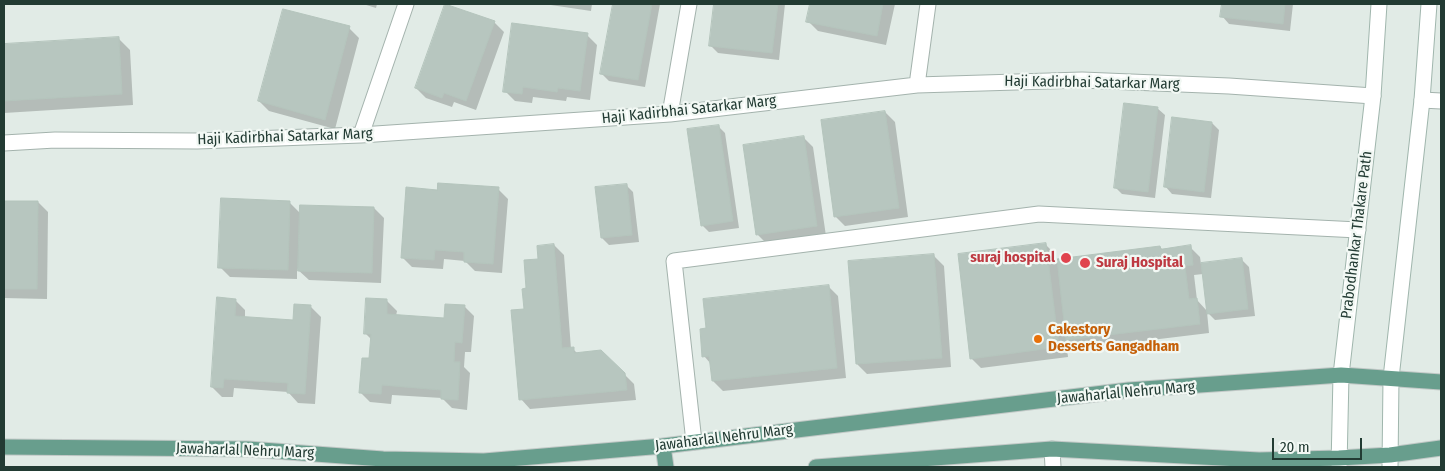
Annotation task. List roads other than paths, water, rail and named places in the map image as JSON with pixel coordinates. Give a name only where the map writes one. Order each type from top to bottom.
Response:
[{"type":"main road","name":"Jawaharlal Nehru Marg","points":[[4,447],[248,449],[383,459],[484,461],[663,446],[1129,390],[1341,375],[1441,382]]},
{"type":"main road","points":[[663,446],[666,467]]},
{"type":"main road","points":[[816,467],[866,465],[1052,449],[1339,463],[1390,461],[1441,448]]},
{"type":"street","points":[[361,135],[406,4]]},
{"type":"street","points":[[670,114],[689,4]]},
{"type":"street","points":[[917,85],[928,4]]},
{"type":"street","name":"Prabodhankar Thakare Path","points":[[1339,463],[1341,375],[1373,96],[1379,4]]},
{"type":"street","points":[[1390,461],[1391,378],[1422,100],[1429,4]]},
{"type":"street","name":"Haji Kadirbhai Satarkar Marg","points":[[4,143],[55,140],[197,141],[361,135],[670,114],[917,85],[1082,80],[1229,86],[1373,96]]},
{"type":"street","points":[[1422,100],[1441,101]]},
{"type":"street","points":[[694,442],[674,260],[1039,214],[1358,230]]},
{"type":"street","points":[[1052,449],[1053,467]]},
{"type":"place","name":"suraj hospital","points":[[1066,258]]},
{"type":"place","name":"Suraj Hospital","points":[[1085,263]]},
{"type":"place","name":"Cakestory Desserts Gangadham","points":[[1038,339]]}]
